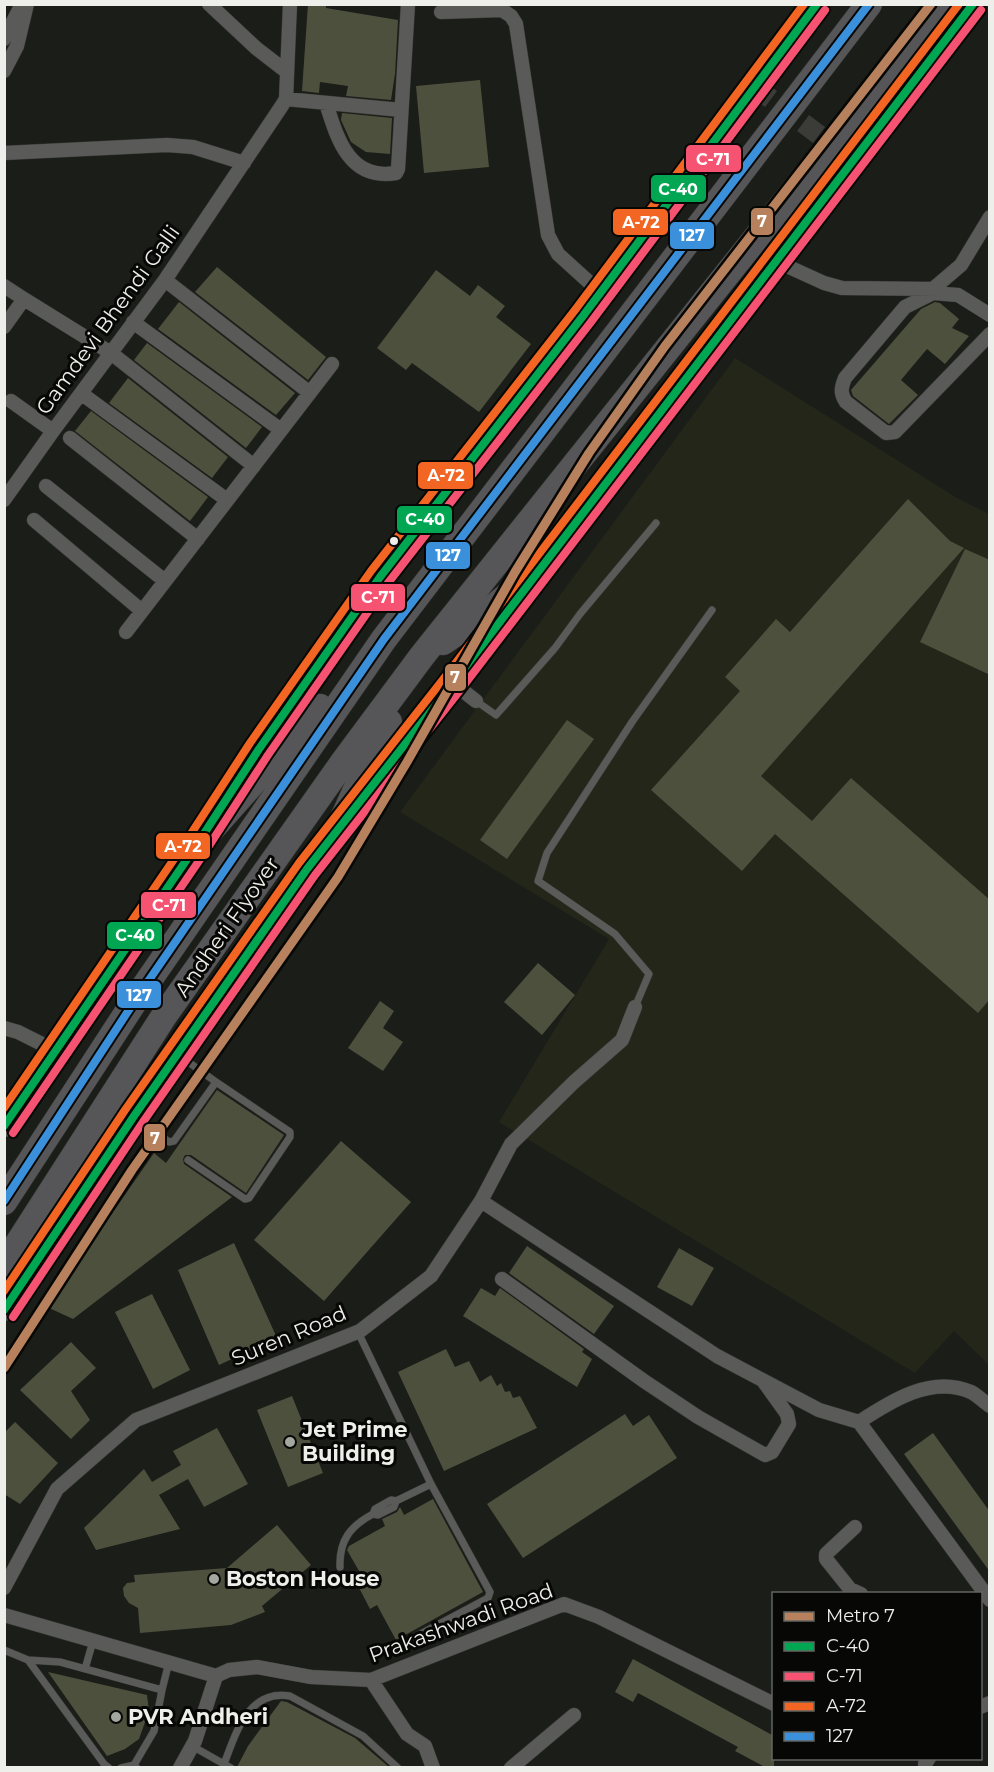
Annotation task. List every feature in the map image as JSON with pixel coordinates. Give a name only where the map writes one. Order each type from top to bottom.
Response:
[{"type":"highway","points":[[194,849],[384,639],[869,4]]},
{"type":"highway","points":[[340,825],[378,741],[404,697],[422,656],[943,4]]},
{"type":"highway","points":[[422,656],[495,606],[543,566]]},
{"type":"highway","name":"Andheri Flyover","points":[[4,1202],[138,996],[384,639]]},
{"type":"highway","name":"Andheri Flyover","points":[[4,1265],[164,1016],[344,761],[422,656]]},
{"type":"street","points":[[208,4],[256,48],[287,72]]},
{"type":"street","points":[[290,4],[286,99],[401,110]]},
{"type":"street","points":[[326,103],[339,142],[362,169],[394,174],[397,171],[408,4]]},
{"type":"street","points":[[4,1127],[194,849],[258,749],[380,577],[601,293],[817,4]]},
{"type":"street","points":[[4,1311],[134,1116],[307,869],[778,262],[973,4]]},
{"type":"street","points":[[4,39],[25,5]]},
{"type":"street","points":[[5,67],[16,46],[25,5]]},
{"type":"street","points":[[441,12],[502,10],[511,16],[516,24],[545,227],[558,254],[601,293]]},
{"type":"street","name":"Gamdevi Bhendi Galli","points":[[4,500],[165,280],[286,99]]},
{"type":"street","points":[[4,153],[167,145],[193,147],[244,163]]},
{"type":"street","points":[[934,288],[961,265],[990,217]]},
{"type":"street","points":[[778,262],[824,283],[842,288],[934,288],[958,291],[990,304]]},
{"type":"street","points":[[165,280],[310,393]]},
{"type":"street","points":[[4,286],[111,353],[254,466]]},
{"type":"street","points":[[901,288],[905,307]]},
{"type":"street","points":[[990,315],[958,296],[933,293],[905,307],[845,378],[841,390],[846,402],[886,433],[895,432],[990,334]]},
{"type":"street","points":[[4,327],[24,299]]},
{"type":"street","points":[[133,322],[281,430]]},
{"type":"street","points":[[126,632],[332,364]]},
{"type":"street","points":[[82,394],[227,500]]},
{"type":"street","points":[[11,401],[53,431]]},
{"type":"street","points":[[70,438],[198,539]]},
{"type":"street","points":[[46,486],[165,581]]},
{"type":"street","points":[[34,520],[142,611]]},
{"type":"street","points":[[453,683],[476,701]]},
{"type":"street","name":"Suren Road","points":[[4,1588],[57,1490],[136,1420],[358,1332],[431,1276],[481,1200],[511,1144],[574,1082],[622,1040],[635,1007]]},
{"type":"street","points":[[4,1028],[18,1032],[56,1051]]},
{"type":"street","points":[[481,1200],[717,1356],[819,1410],[859,1422],[990,1600]]},
{"type":"street","points":[[502,1279],[644,1381],[698,1417],[765,1455],[772,1452],[789,1424],[788,1414],[761,1378]]},
{"type":"street","points":[[859,1422],[886,1404],[910,1392],[945,1386],[971,1392],[990,1406]]},
{"type":"street","points":[[855,1527],[826,1554],[826,1559],[850,1589],[858,1592]]},
{"type":"street","name":"Prakashwadi Road","points":[[216,1676],[229,1670],[257,1667],[311,1677],[371,1680],[564,1604],[599,1617],[772,1703]]},
{"type":"street","points":[[4,1615],[216,1676],[192,1746],[180,1767]]},
{"type":"street","points":[[371,1680],[407,1734],[425,1746],[433,1767]]},
{"type":"street","points":[[511,1767],[574,1715]]},
{"type":"lane","points":[[476,701],[496,715],[555,648],[580,614],[656,523]]},
{"type":"lane","points":[[635,1007],[649,974],[615,934],[538,881],[547,853],[632,722],[712,610]]},
{"type":"lane","points":[[177,1055],[290,1132],[290,1137],[249,1198],[245,1199],[188,1160]]},
{"type":"lane","points":[[134,1116],[169,1142],[174,1141],[216,1082]]},
{"type":"lane","points":[[358,1332],[431,1484],[490,1592],[488,1598],[410,1640]]},
{"type":"lane","points":[[340,1567],[339,1550],[355,1526],[373,1514],[375,1509],[391,1500],[396,1501],[431,1484]]},
{"type":"lane","points":[[85,1669],[93,1641]]},
{"type":"lane","points":[[4,1650],[28,1660],[60,1662],[162,1690]]},
{"type":"lane","points":[[28,1660],[104,1764],[109,1767]]},
{"type":"lane","points":[[121,1767],[135,1766],[154,1731],[169,1662]]},
{"type":"lane","points":[[192,1746],[228,1766],[239,1725],[252,1707],[276,1694],[290,1696],[363,1736],[398,1767]]},
{"type":"shaded area","points":[[735,358],[957,498],[989,514],[989,1365],[954,1331],[915,1373],[499,1122],[609,939],[400,812]]},
{"type":"building","points":[[308,4],[326,4],[326,8],[398,20],[391,100],[346,96],[348,86],[320,82],[319,93],[302,91]]},
{"type":"building","points":[[480,80],[489,167],[424,173],[416,86]]},
{"type":"building","points":[[342,113],[392,118],[390,154],[366,152],[351,142],[341,120]]},
{"type":"building","points":[[217,267],[326,357],[308,380],[195,292]]},
{"type":"building","points":[[436,270],[470,296],[478,285],[505,306],[496,317],[531,344],[479,412],[412,363],[406,370],[377,348]]},
{"type":"building","points":[[179,302],[295,393],[276,415],[158,329]]},
{"type":"building","points":[[935,302],[940,303],[959,319],[952,328],[969,336],[945,364],[927,349],[901,380],[918,395],[889,424],[853,396],[851,390],[921,309]]},
{"type":"building","points":[[147,343],[262,427],[246,448],[134,360]]},
{"type":"building","points":[[128,378],[228,457],[212,478],[109,403]]},
{"type":"building","points":[[91,411],[208,497],[190,521],[75,431]]},
{"type":"building","points":[[908,499],[950,541],[964,548],[761,776],[812,821],[851,778],[990,900],[990,999],[978,1013],[775,834],[742,871],[651,790],[740,691],[725,677],[776,619],[790,632]]},
{"type":"building","points":[[965,549],[990,560],[990,675],[920,642]]},
{"type":"building","points":[[567,720],[594,739],[507,859],[480,840]]},
{"type":"building","points":[[538,963],[575,995],[542,1035],[504,1002]]},
{"type":"building","points":[[380,1001],[394,1011],[383,1028],[403,1042],[383,1071],[348,1048]]},
{"type":"building","points":[[217,1090],[284,1135],[246,1193],[191,1155],[185,1155],[184,1164],[232,1197],[73,1319],[47,1307],[154,1153],[166,1163]]},
{"type":"building","points":[[341,1141],[411,1202],[324,1301],[254,1240]]},
{"type":"building","points":[[234,1243],[277,1338],[219,1365],[178,1270]]},
{"type":"building","points":[[527,1246],[614,1306],[594,1334],[509,1273]]},
{"type":"building","points":[[679,1248],[714,1268],[692,1306],[657,1287]]},
{"type":"building","points":[[481,1288],[495,1296],[500,1288],[584,1349],[582,1352],[592,1359],[577,1387],[463,1316]]},
{"type":"building","points":[[152,1294],[190,1370],[153,1389],[115,1312]]},
{"type":"building","points":[[71,1342],[96,1368],[71,1391],[90,1420],[71,1439],[20,1390]]},
{"type":"building","points":[[446,1349],[455,1367],[469,1361],[480,1382],[491,1375],[497,1386],[501,1383],[505,1392],[510,1391],[513,1398],[520,1396],[537,1428],[444,1471],[398,1372]]},
{"type":"building","name":"Jet Prime Building","points":[[292,1396],[323,1473],[288,1487],[257,1410]]},
{"type":"building","points":[[625,1414],[633,1426],[649,1415],[677,1458],[523,1558],[487,1504]]},
{"type":"building","points":[[15,1422],[58,1463],[20,1504],[4,1494],[4,1433]]},
{"type":"building","points":[[217,1428],[248,1484],[204,1507],[188,1479],[159,1495],[180,1529],[96,1550],[84,1528],[144,1469],[152,1482],[181,1465],[173,1451]]},
{"type":"building","points":[[933,1433],[990,1512],[990,1572],[904,1454]]},
{"type":"building","points":[[433,1499],[483,1592],[396,1640],[377,1605],[370,1609],[356,1582],[363,1578],[347,1550],[349,1546],[385,1526],[382,1519],[397,1512],[400,1507],[404,1515]]},
{"type":"building","name":"Boston House","points":[[277,1525],[311,1565],[262,1606],[265,1612],[231,1625],[140,1633],[138,1608],[129,1603],[124,1596],[123,1588],[127,1583],[135,1582],[134,1575],[227,1568]]},
{"type":"building","points":[[633,1659],[772,1735],[774,1767],[765,1767],[735,1751],[738,1747],[638,1693],[633,1702],[615,1692]]},
{"type":"building","points":[[48,1672],[147,1695],[149,1711],[139,1739],[125,1749],[107,1756]]},
{"type":"building","points":[[281,1701],[355,1738],[389,1767],[237,1767],[248,1746]]},
{"type":"tunnel","points":[[755,87],[854,161]]},
{"type":"metro line","name":"7","points":[[4,1368],[132,1170],[338,877],[407,762],[515,572],[589,453],[665,346],[931,4]]},
{"type":"transit line","name":"A-72","points":[[4,1108],[185,843],[250,743],[371,571],[575,310],[804,4]]},
{"type":"transit line","name":"C-40","points":[[4,1126],[194,849],[259,749],[380,577],[583,316],[817,4]]},
{"type":"transit line","name":"127","points":[[4,1201],[138,996],[384,639],[869,4]]},
{"type":"transit line","name":"A-72","points":[[4,1291],[125,1110],[299,863],[445,677],[959,4]]},
{"type":"transit line","name":"C-40","points":[[4,1310],[134,1116],[307,869],[453,683],[973,4]]},
{"type":"transit line","name":"C-71","points":[[13,1133],[203,855],[268,755],[388,583],[591,322],[825,10]]},
{"type":"transit line","name":"C-71","points":[[13,1317],[143,1122],[315,875],[461,689],[981,10]]},
{"type":"place","name":"Jet Prime Building","points":[[290,1442]]},
{"type":"place","name":"Boston House","points":[[214,1579]]},
{"type":"place","name":"PVR Andheri","points":[[116,1717]]}]
